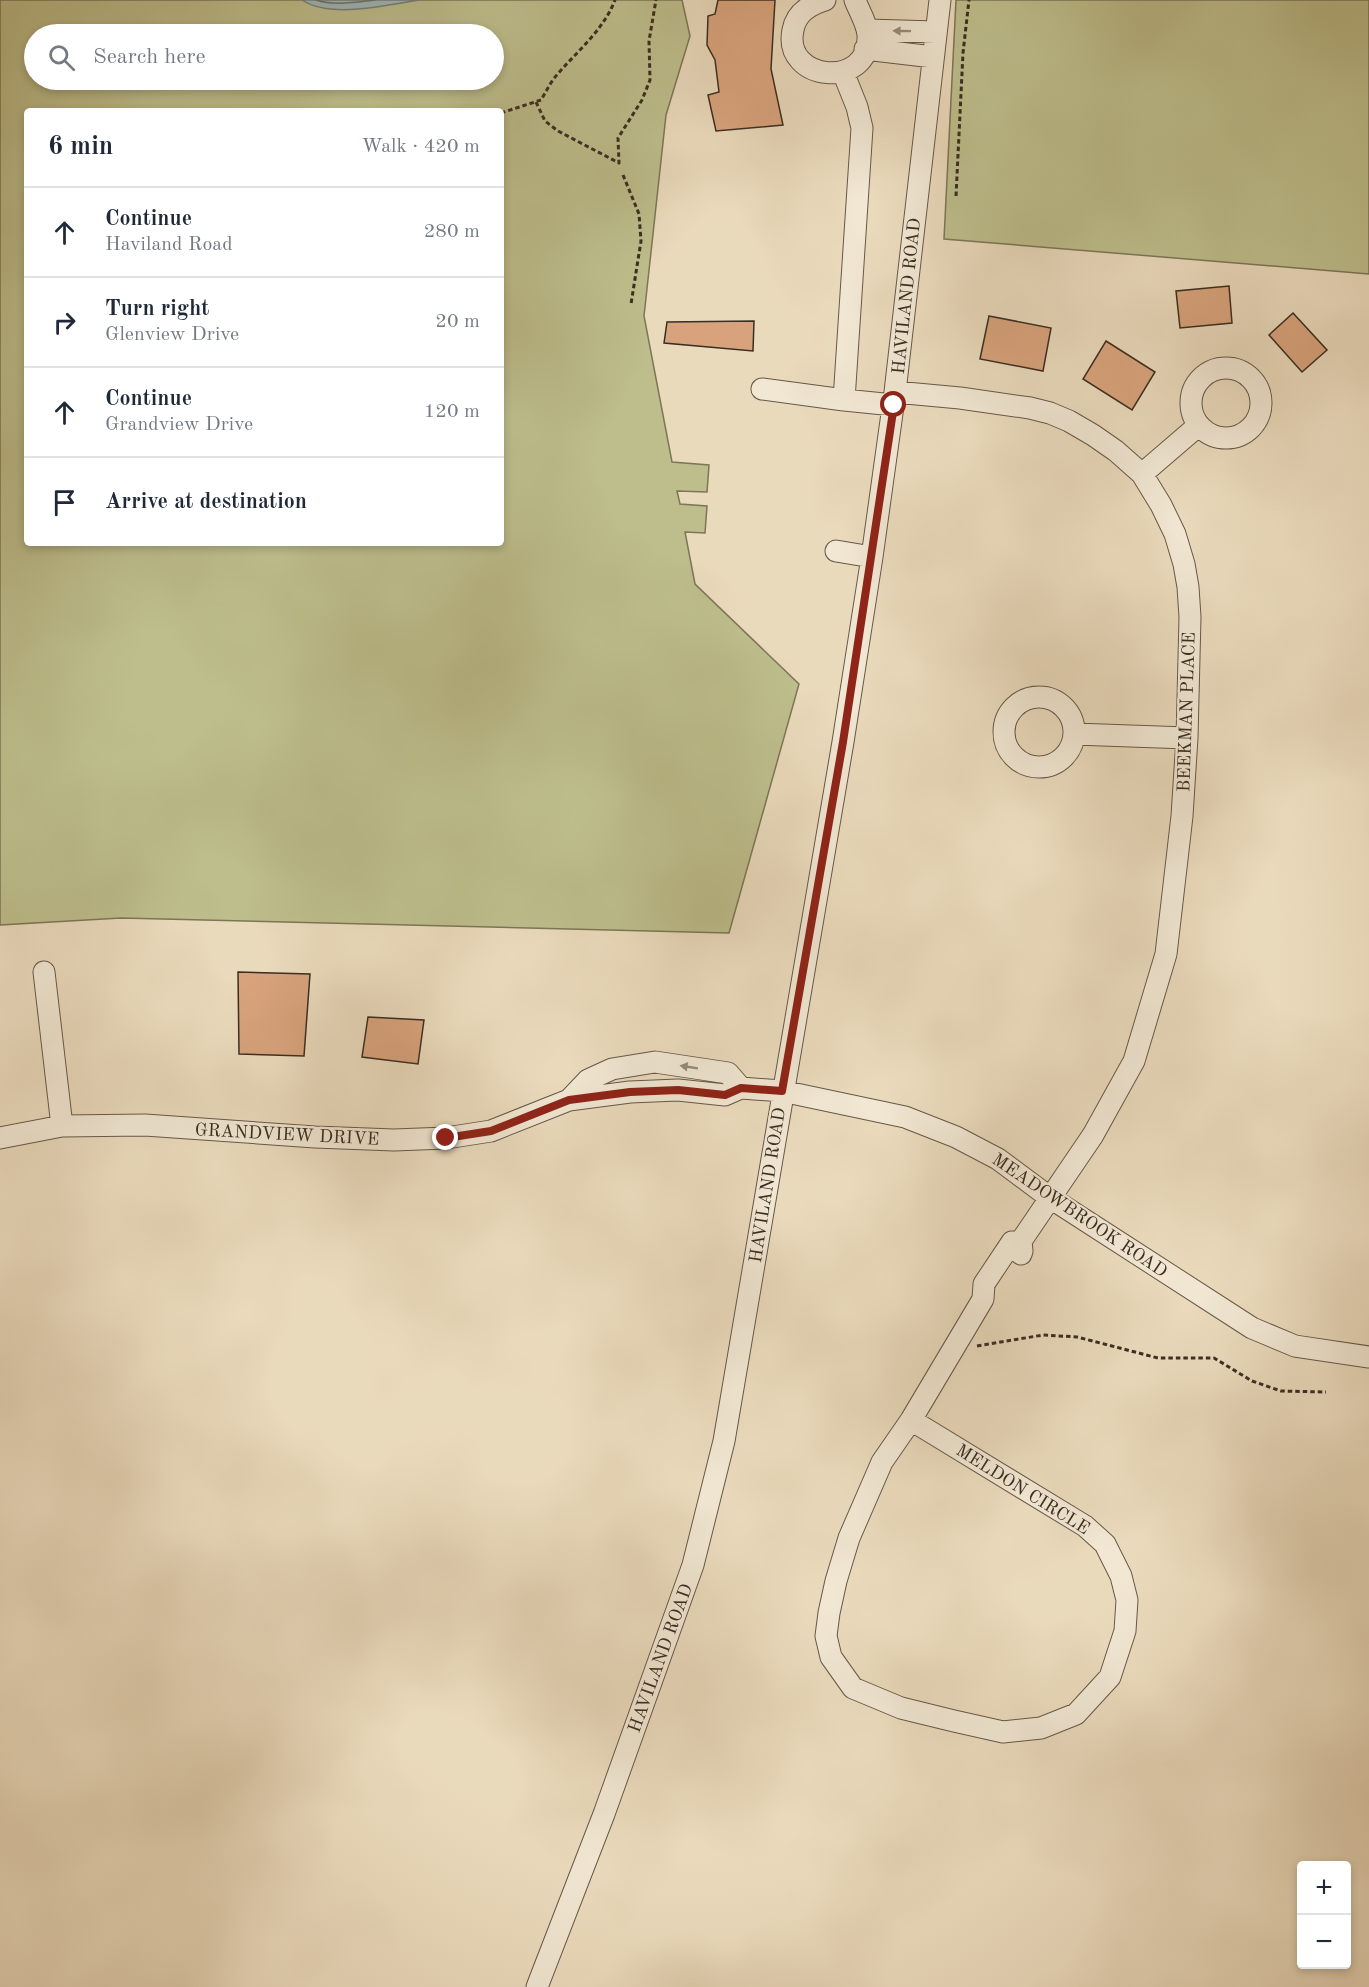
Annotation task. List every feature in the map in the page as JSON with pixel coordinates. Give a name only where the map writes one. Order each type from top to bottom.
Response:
[{"type":"street","points":[[825,0],[805,9],[798,16],[792,34],[793,44],[801,62],[812,69],[834,74],[852,68],[858,62],[866,40],[855,0]]},
{"type":"street","name":"HAVILAND ROAD","points":[[537,1987],[596,1836],[693,1565],[724,1441],[843,742],[872,556],[895,399],[940,0]]},
{"type":"street","points":[[866,40],[936,32]]},
{"type":"street","points":[[866,40],[933,57]]},
{"type":"street","points":[[843,72],[857,106],[862,128],[844,400]]},
{"type":"street","name":"BEEKMAN PLACE","points":[[762,389],[844,400],[970,399],[1050,413],[1093,435],[1116,451],[1142,474],[1176,534],[1184,564],[1190,617],[1187,738],[1182,816],[1166,954],[1134,1061],[1093,1135],[1049,1197]]},
{"type":"street","points":[[1142,474],[1199,425]]},
{"type":"street","points":[[836,551],[872,556]]},
{"type":"street","points":[[1074,734],[1187,738]]},
{"type":"street","points":[[44,972],[62,1126]]},
{"type":"street","name":"GRANDVIEW DRIVE","points":[[0,1138],[62,1126],[145,1125],[315,1137],[394,1140],[446,1138],[491,1131],[569,1100],[630,1092],[678,1090],[725,1095],[741,1088],[728,1073],[655,1062],[612,1069],[588,1080],[569,1100]]},
{"type":"street","name":"MEADOWBROOK ROAD","points":[[741,1088],[782,1091],[905,1117],[956,1137],[998,1159],[1049,1197],[1252,1328],[1295,1346],[1369,1357]]},
{"type":"street","name":"MELDON CIRCLE","points":[[911,1420],[1085,1526],[1105,1544],[1121,1576],[1127,1600],[1125,1631],[1110,1677],[1076,1714],[1041,1728],[1003,1732],[902,1708],[853,1688],[831,1657],[826,1636],[836,1581],[849,1538],[882,1462],[911,1420],[983,1299],[997,1292],[1022,1251],[1021,1241],[1049,1197]]},
{"type":"path","points":[[504,112],[541,100],[555,78],[599,29],[615,0]]},
{"type":"path","points":[[536,102],[545,121],[558,131],[619,163],[618,138],[642,100],[650,80],[649,41],[656,0]]},
{"type":"path","points":[[956,196],[963,53],[969,0]]},
{"type":"path","points":[[623,175],[639,214],[641,241],[631,304]]},
{"type":"path","points":[[972,1347],[1043,1335],[1077,1337],[1158,1358],[1214,1358],[1252,1381],[1281,1391],[1326,1392]]},
{"type":"green space","points":[[0,0],[682,0],[690,36],[666,115],[644,316],[672,462],[709,465],[707,492],[677,491],[680,504],[707,506],[705,533],[685,532],[695,584],[799,684],[729,933],[121,918],[0,925]]},
{"type":"green space","points":[[956,0],[1369,0],[1369,274],[944,239]]},
{"type":"water","points":[[302,0],[419,0],[343,10],[314,6]]},
{"type":"building","points":[[718,0],[775,0],[771,69],[783,125],[716,131],[708,95],[719,92],[715,60],[707,45],[708,16],[715,14]]},
{"type":"building","points":[[1229,286],[1232,323],[1180,328],[1176,291]]},
{"type":"building","points":[[1293,313],[1327,350],[1302,372],[1269,335]]},
{"type":"building","points":[[989,316],[1051,328],[1043,371],[980,359]]},
{"type":"building","points":[[754,321],[753,351],[664,343],[667,322]]},
{"type":"building","points":[[1106,341],[1155,372],[1132,410],[1083,379]]},
{"type":"building","points":[[238,972],[310,974],[304,1056],[239,1054]]},
{"type":"building","points":[[368,1017],[424,1020],[418,1064],[362,1057]]},
{"type":"route","points":[[446,1138],[491,1131],[569,1100],[630,1092],[678,1090],[725,1095],[741,1088],[782,1091],[843,742],[894,405]]}]
